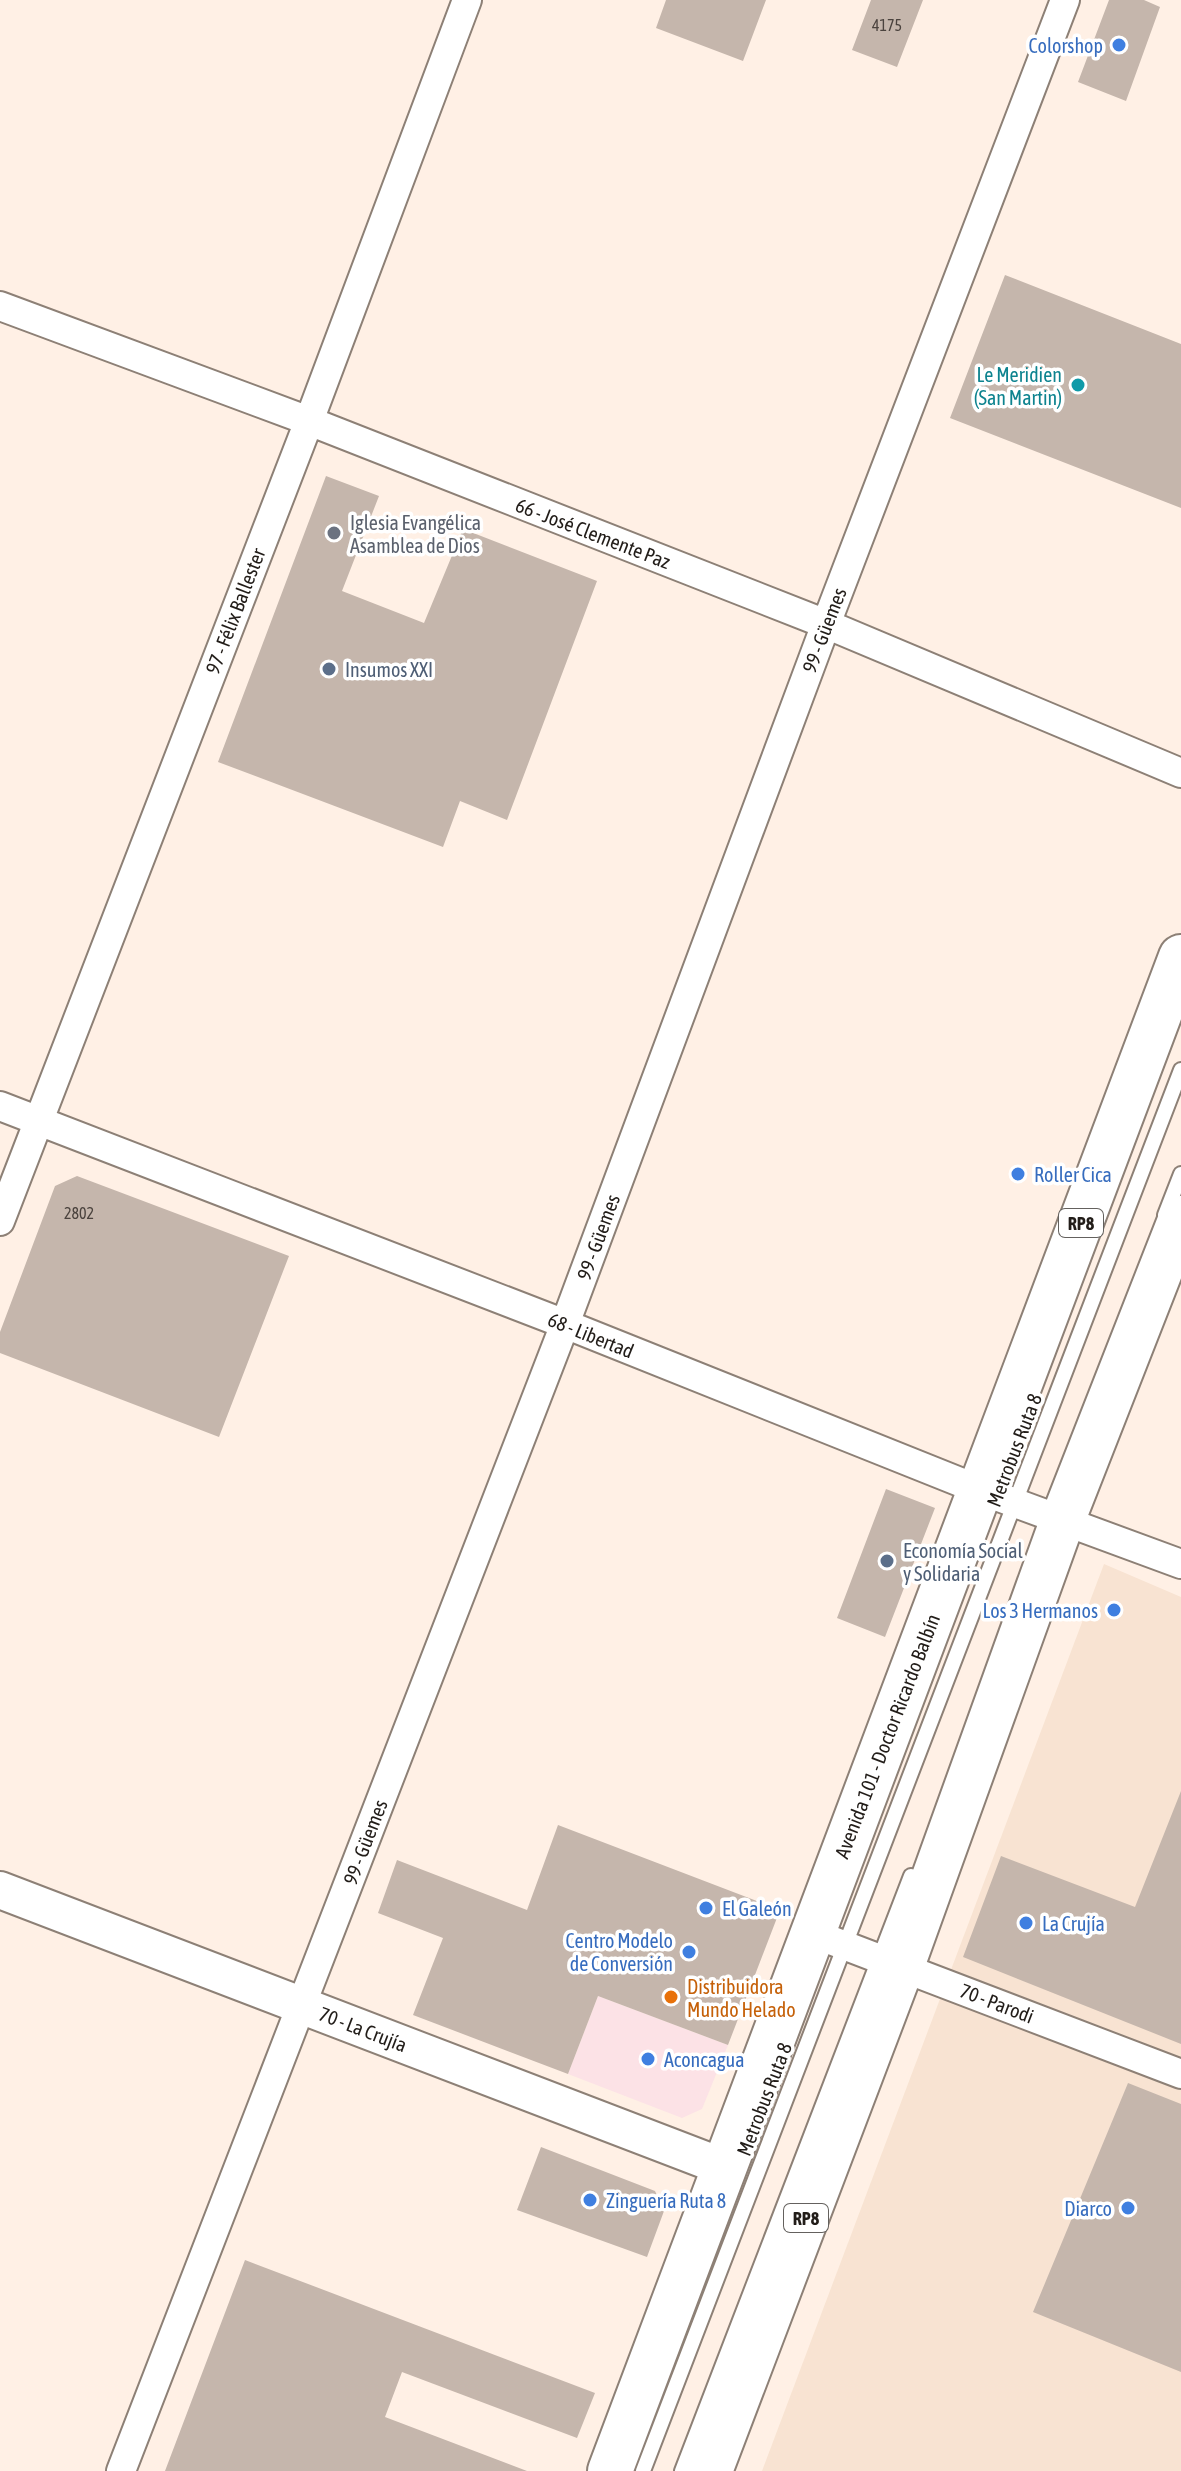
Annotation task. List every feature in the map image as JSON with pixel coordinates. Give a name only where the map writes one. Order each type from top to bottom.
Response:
[{"type":"main road","name":"Avenida 101 - Doctor Ricardo Balbín","points":[[610,2471],[726,2168],[828,1940],[998,1496],[1181,957]]},
{"type":"main road","name":"RP8","points":[[710,2471],[1051,1516],[1169,1226]]},
{"type":"street","name":"97 - Félix Ballester","points":[[0,1221],[309,421],[467,0]]},
{"type":"street","name":"99 - Güemes","points":[[121,2471],[565,1324],[826,624],[1065,0]]},
{"type":"street","name":"66 - José Clemente Paz","points":[[0,306],[309,421],[826,624],[1181,773]]},
{"type":"street","name":"68 - Libertad","points":[[0,1106],[565,1324],[998,1496],[1181,1564]]},
{"type":"street","name":"70 - La Crujía","points":[[0,1890],[726,2168]]},
{"type":"street","name":"70 - Parodi","points":[[828,1940],[1181,2074]]},
{"type":"lane","name":"Metrobus Ruta 8","points":[[998,1496],[1181,1070]]},
{"type":"lane","points":[[1169,1226],[1181,1174]]},
{"type":"lane","points":[[682,2471],[891,1962],[919,1856]]},
{"type":"lane","name":"Metrobus Ruta 8","points":[[643,2471],[828,1940]]},
{"type":"shaded area","points":[[1104,1564],[1181,1597],[1181,2471],[762,2471]]},
{"type":"shaded area","name":"Aconcagua","points":[[598,1996],[728,2045],[702,2109],[682,2118],[568,2074]]},
{"type":"building","points":[[666,0],[766,0],[743,61],[656,28]]},
{"type":"building","points":[[871,0],[923,0],[897,67],[852,50]]},
{"type":"building","name":"Colorshop","points":[[1109,0],[1144,0],[1160,7],[1126,101],[1078,82]]},
{"type":"building","name":"Le Meridien (San Martin)","points":[[1005,275],[1181,344],[1181,508],[950,418]]},
{"type":"building","points":[[326,476],[379,496],[342,591],[424,623],[463,529],[597,581],[507,820],[460,801],[443,847],[218,762]]},
{"type":"building","points":[[77,1176],[289,1256],[219,1437],[0,1353],[0,1332],[55,1186]]},
{"type":"building","points":[[886,1489],[935,1508],[885,1637],[837,1618]]},
{"type":"building","points":[[1181,1791],[1181,2044],[963,1957],[1001,1856],[1135,1907]]},
{"type":"building","points":[[558,1825],[780,1910],[728,2045],[598,1996],[568,2074],[413,2015],[443,1938],[378,1913],[397,1860],[527,1910]]},
{"type":"building","name":"Diarco","points":[[1128,2083],[1181,2104],[1181,2372],[1033,2312]]},
{"type":"building","name":"Zinguería Ruta 8","points":[[541,2147],[655,2191],[664,2211],[647,2257],[517,2210]]},
{"type":"building","points":[[245,2260],[595,2393],[577,2438],[402,2372],[385,2417],[527,2471],[165,2471]]},
{"type":"place","name":"Colorshop","points":[[1119,45]]},
{"type":"place","name":"Le Meridien (San Martin)","points":[[1078,385]]},
{"type":"place","name":"Iglesia Evangélica Asamblea de Dios","points":[[334,533]]},
{"type":"place","name":"Insumos XXI","points":[[329,669]]},
{"type":"place","name":"Roller Cica","points":[[1018,1174]]},
{"type":"place","name":"Economía Social y Solidaria","points":[[887,1561]]},
{"type":"place","name":"Los 3 Hermanos","points":[[1114,1610]]},
{"type":"place","name":"El Galeón","points":[[706,1908]]},
{"type":"place","name":"La Crujía","points":[[1026,1923]]},
{"type":"place","name":"Centro Modelo de Conversión","points":[[689,1952]]},
{"type":"place","name":"Distribuidora Mundo Helado","points":[[671,1997]]},
{"type":"place","name":"Aconcagua","points":[[648,2059]]},
{"type":"place","name":"Zinguería Ruta 8","points":[[590,2200]]},
{"type":"place","name":"Diarco","points":[[1128,2208]]}]
